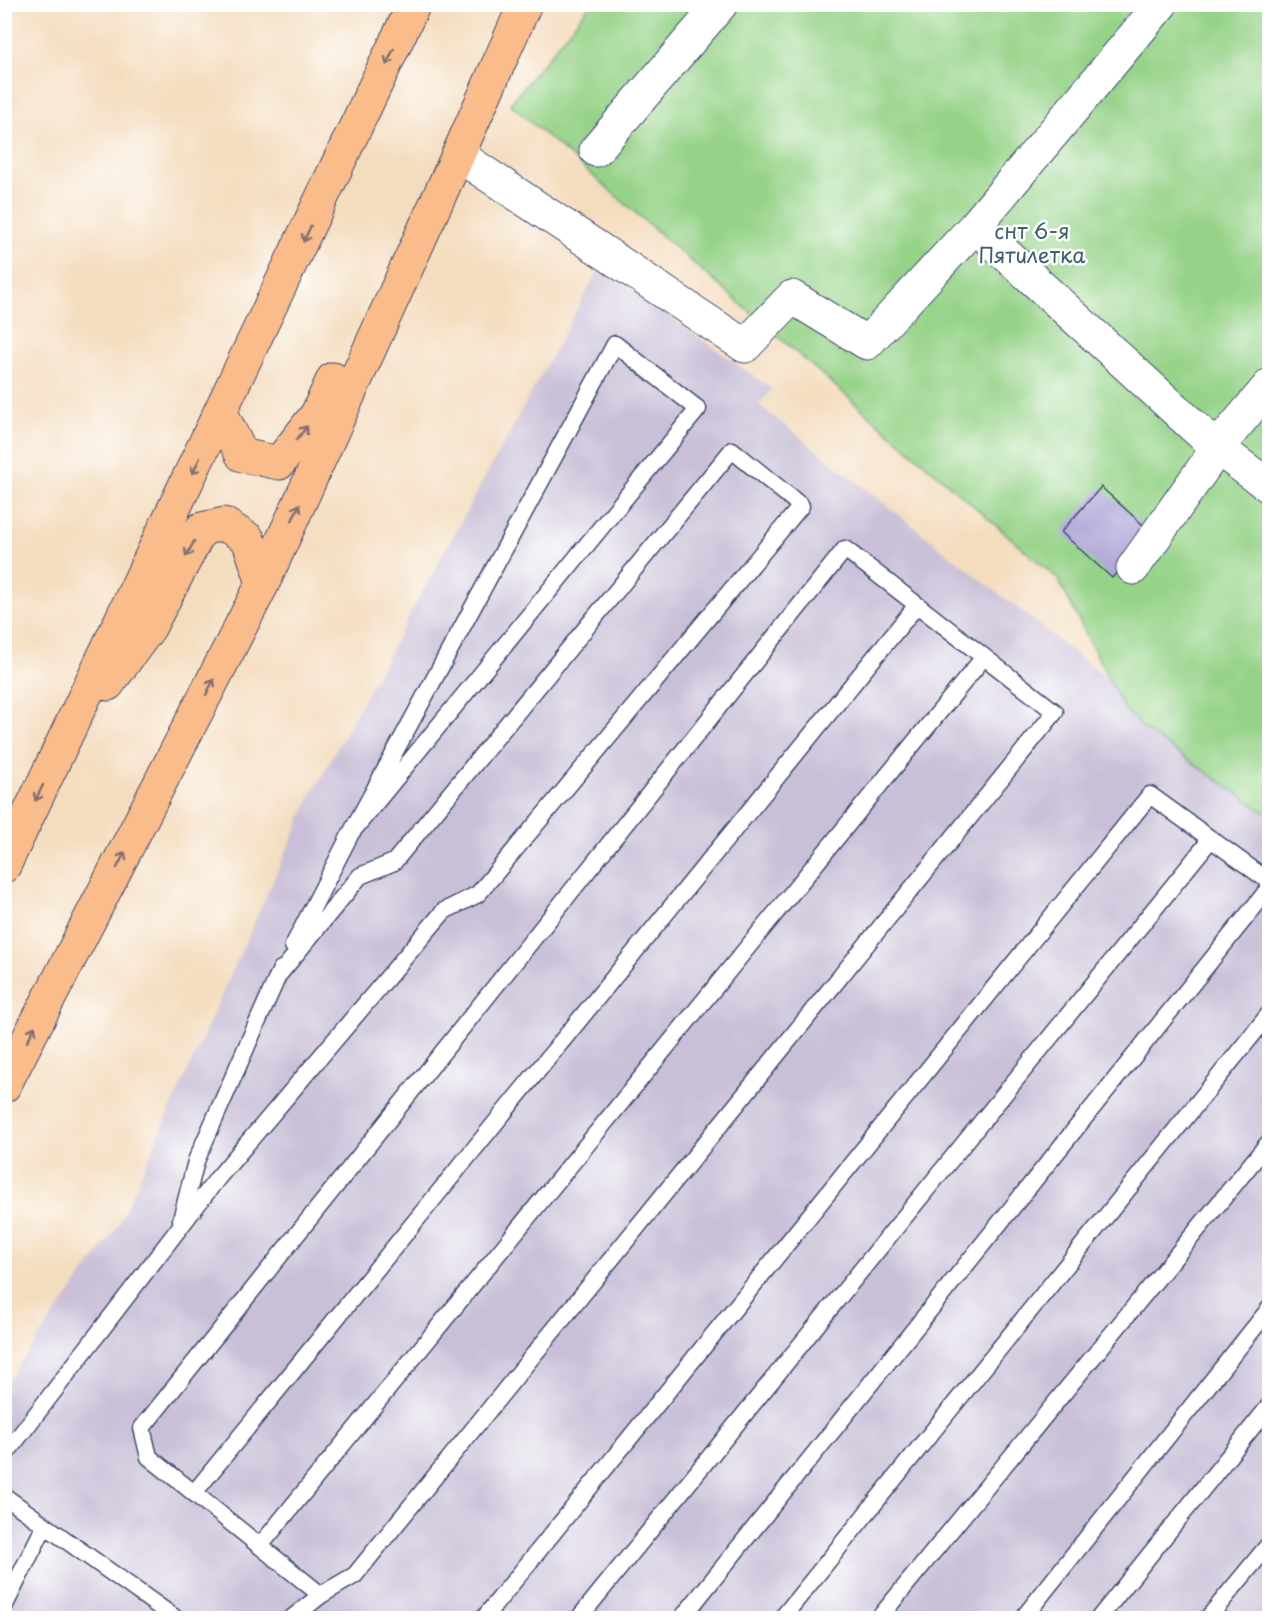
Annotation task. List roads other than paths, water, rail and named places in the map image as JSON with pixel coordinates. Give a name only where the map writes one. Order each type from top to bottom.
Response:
[{"type":"main road","points":[[4,866],[414,4]]},
{"type":"main road","points":[[4,1086],[263,583],[459,155],[525,4]]},
{"type":"main road","points":[[221,413],[242,455],[279,463],[317,414],[377,280],[459,155]]},
{"type":"main road","points":[[59,752],[149,628],[201,529],[224,524],[248,539],[263,583]]},
{"type":"street","points":[[596,150],[721,4]]},
{"type":"street","points":[[459,155],[745,346],[792,297],[867,343],[975,226],[1161,4]]},
{"type":"street","points":[[975,226],[1215,446],[1269,487]]},
{"type":"street","points":[[1215,446],[1221,443],[1269,386]]},
{"type":"street","points":[[1133,568],[1214,453],[1215,446]]},
{"type":"lane","points":[[180,1227],[196,1161],[277,977],[351,833],[615,344],[698,409],[351,833]]},
{"type":"lane","points":[[4,1456],[217,1179],[444,911],[478,894],[801,506],[732,450],[394,862],[360,876],[277,977]]},
{"type":"lane","points":[[292,1618],[321,1594],[355,1575],[1054,712],[846,549],[142,1428],[149,1457],[321,1594]]},
{"type":"lane","points":[[194,1493],[917,605]]},
{"type":"lane","points":[[260,1546],[984,657]]},
{"type":"lane","points":[[484,1618],[1150,795],[1269,882]]},
{"type":"lane","points":[[579,1618],[1210,839]]},
{"type":"lane","points":[[682,1618],[1269,887]]},
{"type":"lane","points":[[782,1618],[1269,1013]]},
{"type":"lane","points":[[879,1618],[1269,1141]]},
{"type":"lane","points":[[1023,1618],[1269,1308]]},
{"type":"lane","points":[[1099,1618],[1269,1405]]},
{"type":"lane","points":[[4,1496],[175,1618]]},
{"type":"lane","points":[[4,1607],[45,1525]]},
{"type":"lane","points":[[1209,1618],[1269,1543]]},
{"type":"park label","name":"снт 6-я Пятилетка","points":[[1032,242]]}]
